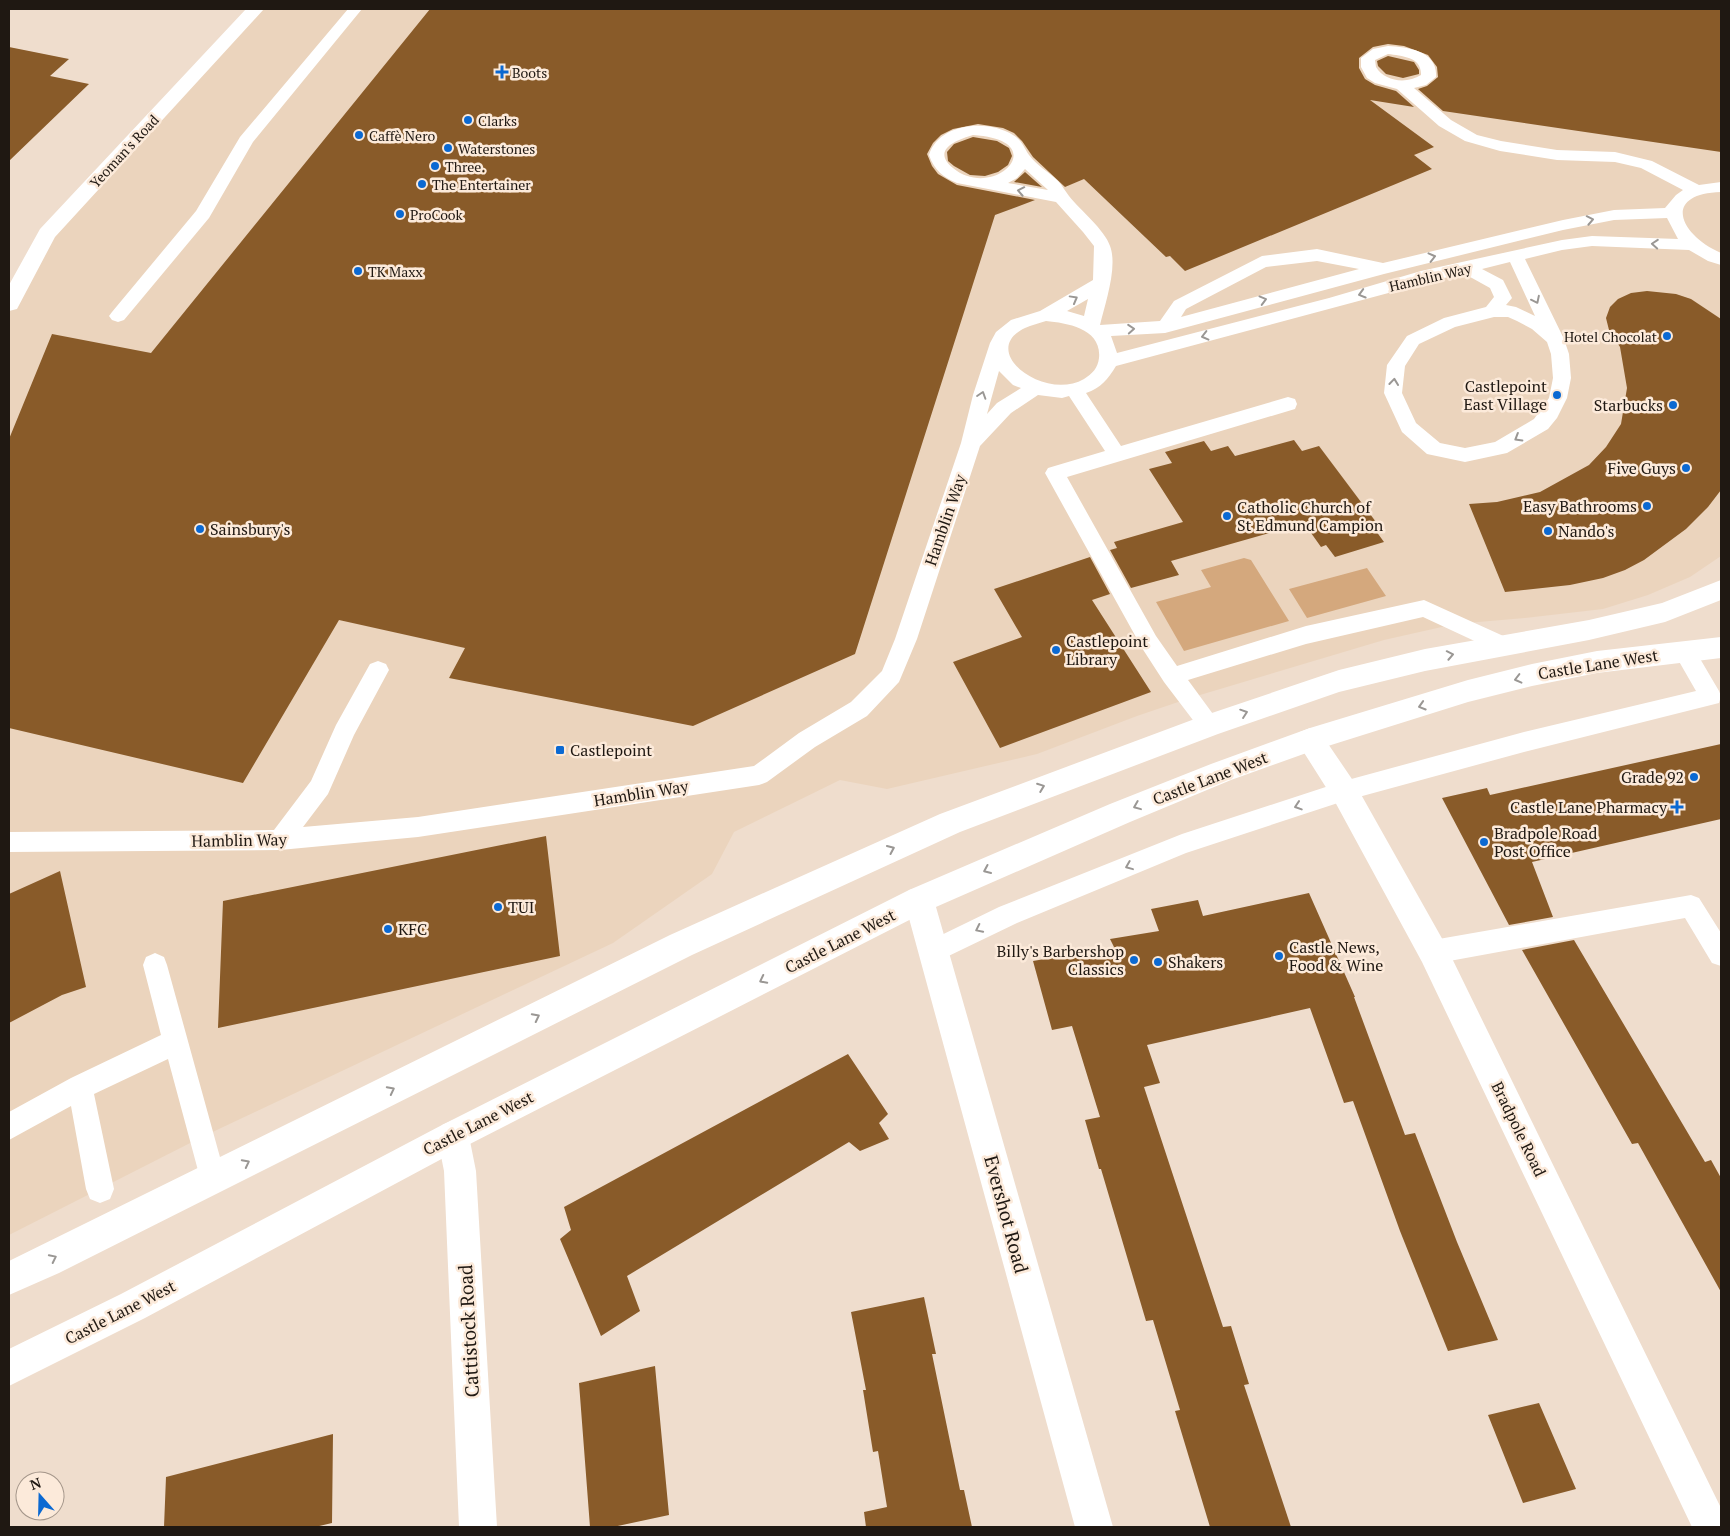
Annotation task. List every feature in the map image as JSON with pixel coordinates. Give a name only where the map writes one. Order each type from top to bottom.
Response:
[{"type":"main road","name":"Yeoman's Road","points":[[9,304],[47,234],[254,9]]},
{"type":"main road","points":[[9,1278],[213,1179],[663,954],[777,900],[950,823],[1210,725],[1339,681],[1425,660],[1588,630],[1665,612],[1721,590]]},
{"type":"main road","name":"Castle Lane West","points":[[9,1368],[133,1306],[453,1136],[919,900],[1120,813],[1221,772],[1310,740],[1468,691],[1532,675],[1597,662],[1721,647]]},
{"type":"main road","name":"Bradpole Road","points":[[1310,740],[1344,791],[1433,952],[1711,1527]]},
{"type":"main road","name":"Evershot Road","points":[[919,900],[1094,1527]]},
{"type":"main road","name":"Cattistock Road","points":[[453,1136],[460,1171],[478,1527]]},
{"type":"lane","points":[[118,316],[203,214],[246,140],[355,9]]},
{"type":"lane","points":[[1402,86],[1445,123],[1471,138],[1557,155],[1615,157],[1646,164],[1696,190]]},
{"type":"lane","points":[[982,183],[1003,179],[1018,170],[1022,157],[1021,150],[1010,138],[986,130],[960,132],[941,143],[937,151],[937,159],[941,167],[960,180],[1060,198]]},
{"type":"lane","points":[[999,344],[1000,357],[1006,369],[1018,380],[1036,388],[1055,391],[1074,389],[1087,385],[1097,379],[1105,370],[1109,361],[1109,351],[1105,340],[1094,329],[1103,262],[1102,246],[1089,228],[1060,198],[1046,176],[1022,157]]},
{"type":"lane","points":[[1720,260],[1694,244],[1683,234],[1675,220],[1674,209],[1683,196],[1696,190],[1721,187]]},
{"type":"lane","name":"Hamblin Way","points":[[9,842],[280,840],[418,827],[759,775],[807,740],[859,709],[891,676],[906,640],[971,443],[982,395],[999,344],[1005,332],[1016,323],[1030,317],[1046,314],[1077,319],[1094,329],[1165,326],[1384,268],[1563,225],[1614,215],[1669,213],[1674,209]]},
{"type":"lane","name":"Hamblin Way","points":[[1109,361],[1421,277],[1562,245],[1592,241],[1672,245],[1694,244]]},
{"type":"lane","name":"Hamblin Way","points":[[1165,326],[1180,305],[1262,262],[1317,256],[1384,268]]},
{"type":"lane","points":[[1515,256],[1555,339],[1560,354],[1562,378],[1558,398],[1541,424],[1500,448],[1465,455],[1434,449],[1409,427],[1393,393],[1396,365],[1412,340],[1450,322],[1494,311],[1510,311],[1538,325],[1555,339]]},
{"type":"lane","points":[[1467,268],[1497,284],[1503,298],[1495,306],[1494,311]]},
{"type":"lane","points":[[1046,314],[1101,282]]},
{"type":"lane","name":"Hamblin Way","points":[[971,443],[1004,408],[1036,388]]},
{"type":"lane","points":[[1074,389],[1117,454]]},
{"type":"lane","points":[[1210,725],[1172,676],[1149,642],[1056,473],[1288,404]]},
{"type":"lane","points":[[1172,676],[1306,635],[1424,608],[1503,645]]},
{"type":"lane","points":[[934,950],[1008,915],[1182,844],[1344,791],[1524,742],[1711,697],[1684,651]]},
{"type":"lane","points":[[280,840],[320,787],[344,732],[378,670]]},
{"type":"lane","name":"Hamblin Way","points":[[9,826],[113,841]]},
{"type":"lane","name":"Hamblin Way","points":[[9,858],[113,841]]},
{"type":"lane","points":[[1433,952],[1691,906],[1721,955]]},
{"type":"lane","points":[[154,965],[213,1179]]},
{"type":"lane","points":[[9,1127],[36,1109],[175,1042]]},
{"type":"lane","points":[[80,1087],[100,1190]]},
{"type":"shaded area","points":[[255,9],[1721,9],[1721,556],[1690,577],[1648,595],[1603,609],[1455,624],[1384,640],[1190,698],[1037,754],[887,789],[840,780],[734,832],[712,874],[613,943],[202,1137],[9,1235],[9,304],[47,234]]},
{"type":"shaded area","points":[[1244,558],[1251,560],[1289,621],[1184,651],[1156,602],[1211,587],[1201,570]]},
{"type":"shaded area","points":[[1367,568],[1386,596],[1307,618],[1289,589]]},
{"type":"building","points":[[430,9],[1721,9],[1721,152],[1443,111],[1418,89],[1427,86],[1438,77],[1437,67],[1428,55],[1404,46],[1388,44],[1373,47],[1359,58],[1359,68],[1365,79],[1375,85],[1396,91],[1414,107],[1370,100],[1434,147],[1414,155],[1432,169],[1185,271],[1170,256],[1166,257],[1084,179],[1065,187],[1033,157],[1014,133],[1003,128],[978,124],[953,129],[941,135],[933,143],[927,154],[938,174],[957,185],[1035,200],[995,215],[855,654],[693,726],[449,678],[465,648],[339,620],[243,783],[9,728],[9,439],[52,334],[151,353]]},
{"type":"building","points":[[9,47],[69,59],[50,76],[89,84],[9,161]]},
{"type":"building","points":[[1388,56],[1414,62],[1419,70],[1419,74],[1403,78],[1386,74],[1378,66],[1377,61]]},
{"type":"building","points":[[973,137],[997,141],[1009,148],[1012,156],[1008,165],[998,172],[985,176],[970,175],[948,161],[947,152],[954,144]]},
{"type":"building","points":[[1025,172],[1042,187],[1014,182]]},
{"type":"building","points":[[1647,291],[1676,294],[1691,299],[1721,319],[1721,490],[1708,507],[1686,529],[1644,560],[1625,570],[1603,578],[1570,585],[1505,592],[1469,504],[1497,502],[1540,492],[1589,465],[1606,447],[1621,424],[1627,388],[1620,347],[1609,330],[1606,318],[1610,307],[1618,299],[1631,293]]},
{"type":"building","name":"Catholic Church of St Edmund Campion","points":[[1294,440],[1302,451],[1319,446],[1382,530],[1376,531],[1384,542],[1335,557],[1326,545],[1321,547],[1304,523],[1171,561],[1179,575],[1131,588],[1110,550],[1117,548],[1114,542],[1183,522],[1149,469],[1172,463],[1165,452],[1204,441],[1211,451],[1228,446],[1235,456]]},
{"type":"building","name":"Castlepoint Library","points":[[1090,557],[1110,594],[1092,600],[1151,692],[1000,748],[953,662],[1022,637],[994,589]]},
{"type":"building","points":[[1721,744],[1721,819],[1532,862],[1553,917],[1509,925],[1442,798],[1487,788],[1490,795]]},
{"type":"building","points":[[546,836],[560,956],[218,1028],[223,901]]},
{"type":"building","points":[[60,871],[86,987],[62,995],[9,1023],[9,894]]},
{"type":"building","points":[[1309,893],[1355,997],[1405,1135],[1415,1133],[1457,1242],[1498,1340],[1448,1351],[1400,1231],[1353,1101],[1344,1103],[1310,1008],[1147,1045],[1160,1083],[1144,1087],[1223,1327],[1231,1326],[1249,1384],[1244,1385],[1291,1527],[1210,1527],[1175,1411],[1180,1410],[1153,1320],[1146,1321],[1085,1120],[1100,1117],[1072,1026],[1052,1030],[1033,961],[1114,947],[1110,939],[1159,931],[1151,909],[1198,900],[1203,916]]},
{"type":"building","points":[[1574,940],[1705,1162],[1711,1160],[1721,1178],[1721,1292],[1638,1143],[1632,1144],[1522,950]]},
{"type":"building","points":[[848,1054],[888,1114],[879,1123],[889,1139],[860,1151],[849,1142],[627,1276],[640,1311],[601,1336],[560,1239],[571,1230],[564,1207]]},
{"type":"building","points":[[924,1297],[936,1354],[932,1354],[960,1490],[964,1490],[972,1527],[866,1527],[864,1512],[887,1507],[878,1451],[873,1452],[863,1390],[866,1390],[851,1312]]},
{"type":"building","points":[[655,1366],[669,1515],[613,1527],[590,1527],[579,1383]]},
{"type":"building","points":[[1539,1403],[1576,1489],[1523,1503],[1488,1415]]},
{"type":"building","points":[[333,1434],[332,1523],[315,1527],[164,1527],[166,1477]]},
{"type":"place","name":"Boots","points":[[502,72]]},
{"type":"place","name":"Clarks","points":[[468,120]]},
{"type":"place","name":"Caffè Nero","points":[[359,135]]},
{"type":"place","name":"Waterstones","points":[[448,148]]},
{"type":"place","name":"Three.","points":[[435,166]]},
{"type":"place","name":"The Entertainer","points":[[422,184]]},
{"type":"place","name":"ProCook","points":[[400,214]]},
{"type":"place","name":"TK Maxx","points":[[358,271]]},
{"type":"place","name":"Hotel Chocolat","points":[[1667,336]]},
{"type":"place","name":"Castlepoint East Village","points":[[1557,395]]},
{"type":"place","name":"Starbucks","points":[[1673,405]]},
{"type":"place","name":"Five Guys","points":[[1686,468]]},
{"type":"place","name":"Easy Bathrooms","points":[[1647,506]]},
{"type":"place","name":"Catholic Church of St Edmund Campion","points":[[1227,516]]},
{"type":"place","name":"Sainsbury's","points":[[200,529]]},
{"type":"place","name":"Nando's","points":[[1548,531]]},
{"type":"place","name":"Castlepoint Library","points":[[1056,650]]},
{"type":"place","name":"Castlepoint","points":[[560,750]]},
{"type":"place","name":"Grade 92","points":[[1694,777]]},
{"type":"place","name":"Castle Lane Pharmacy","points":[[1677,807]]},
{"type":"place","name":"Bradpole Road Post Office","points":[[1484,842]]},
{"type":"place","name":"TUI","points":[[498,907]]},
{"type":"place","name":"KFC","points":[[388,929]]},
{"type":"place","name":"Castle News, Food & Wine","points":[[1279,956]]},
{"type":"place","name":"Billy's Barbershop Classics","points":[[1134,960]]},
{"type":"place","name":"Shakers","points":[[1158,962]]}]
